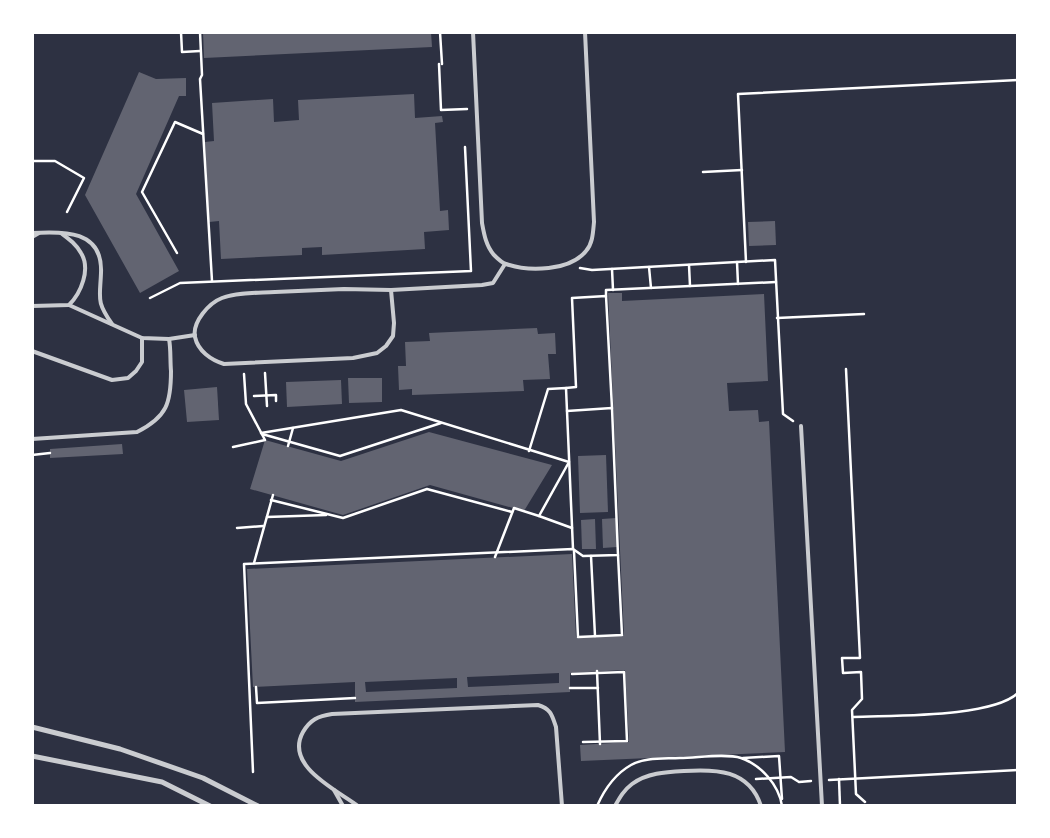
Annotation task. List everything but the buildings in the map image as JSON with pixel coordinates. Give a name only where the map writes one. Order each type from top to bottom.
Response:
[{"type":"street","points":[[32,727],[120,749],[203,778],[258,806]]},
{"type":"street","points":[[32,756],[162,782],[210,806]]},
{"type":"lane","points":[[473,32],[482,223],[485,239],[492,253],[504,264],[526,268],[562,267],[576,260],[588,250],[593,238],[594,222],[585,32]]},
{"type":"lane","points":[[59,231],[73,242],[82,254],[85,270],[84,279],[78,293],[68,305]]},
{"type":"lane","points":[[32,233],[59,231],[82,236],[98,251],[101,272],[98,295],[101,306],[112,324]]},
{"type":"lane","points":[[32,237],[41,232]]},
{"type":"lane","points":[[392,290],[393,336],[386,346],[377,353],[353,358],[224,364],[212,360],[206,355],[198,344],[195,335],[198,320],[213,303],[221,298],[252,293],[344,289],[392,290],[482,285],[493,282],[504,264]]},
{"type":"lane","points":[[32,301],[41,306]]},
{"type":"lane","points":[[32,306],[68,305],[142,338],[169,339],[195,335]]},
{"type":"lane","points":[[32,351],[112,380],[128,378],[136,371],[142,362],[142,338]]},
{"type":"lane","points":[[32,439],[137,432],[153,424],[162,414],[169,401],[171,384],[169,339]]},
{"type":"lane","points":[[801,426],[822,806]]},
{"type":"lane","points":[[358,806],[317,778],[304,765],[300,750],[302,735],[308,724],[319,716],[538,705],[546,708],[552,716],[556,727],[562,806]]},
{"type":"lane","points":[[615,806],[622,793],[644,777],[661,772],[712,770],[725,772],[743,780],[751,787],[762,806]]},
{"type":"lane","points":[[333,788],[343,806]]},
{"type":"path","points":[[181,32],[182,52],[201,51]]},
{"type":"path","points":[[200,32],[202,134],[212,281]]},
{"type":"path","points":[[440,32],[442,110],[463,109]]},
{"type":"path","points":[[746,262],[738,94],[1018,80]]},
{"type":"path","points":[[177,253],[142,192],[175,122],[202,134]]},
{"type":"path","points":[[150,298],[180,283],[471,271],[465,147]]},
{"type":"path","points":[[32,162],[55,161],[84,178],[67,212]]},
{"type":"path","points":[[703,172],[742,170]]},
{"type":"path","points":[[562,267],[592,270],[775,260],[783,414],[801,426]]},
{"type":"path","points":[[737,262],[738,284]]},
{"type":"path","points":[[689,265],[690,286]]},
{"type":"path","points":[[649,267],[651,288]]},
{"type":"path","points":[[612,268],[613,290]]},
{"type":"path","points":[[566,388],[578,637],[622,635],[606,290],[776,282]]},
{"type":"path","points":[[530,450],[548,389],[576,387],[572,298],[606,296]]},
{"type":"path","points":[[777,318],[864,314]]},
{"type":"path","points":[[846,369],[860,658],[842,658],[843,673],[861,672],[862,699],[852,710],[852,716],[856,794],[865,802]]},
{"type":"path","points":[[265,373],[267,406]]},
{"type":"path","points":[[233,447],[264,440],[246,404],[244,374]]},
{"type":"path","points":[[254,396],[276,395],[276,401]]},
{"type":"path","points":[[567,411],[612,408]]},
{"type":"path","points":[[261,433],[401,410],[569,462]]},
{"type":"path","points":[[261,433],[340,456],[442,423]]},
{"type":"path","points":[[288,446],[293,428]]},
{"type":"path","points":[[32,455],[50,453]]},
{"type":"path","points":[[539,516],[569,462]]},
{"type":"path","points":[[271,500],[342,518],[427,489],[512,512]]},
{"type":"path","points":[[254,563],[273,495]]},
{"type":"path","points":[[494,557],[514,508],[572,528]]},
{"type":"path","points":[[266,517],[330,515]]},
{"type":"path","points":[[237,528],[263,526]]},
{"type":"path","points":[[253,772],[244,564],[574,550],[583,556],[618,555]]},
{"type":"path","points":[[592,556],[595,636]]},
{"type":"path","points":[[597,672],[600,743]]},
{"type":"path","points":[[572,674],[624,672],[627,741],[583,742]]},
{"type":"path","points":[[256,687],[257,703],[356,698]]},
{"type":"path","points":[[570,688],[598,688]]},
{"type":"path","points":[[852,716],[970,711],[994,705],[1018,693]]},
{"type":"path","points":[[741,758],[779,756],[782,803]]},
{"type":"path","points":[[743,780],[791,777],[799,782],[1018,770]]},
{"type":"path","points":[[839,779],[840,806]]}]
